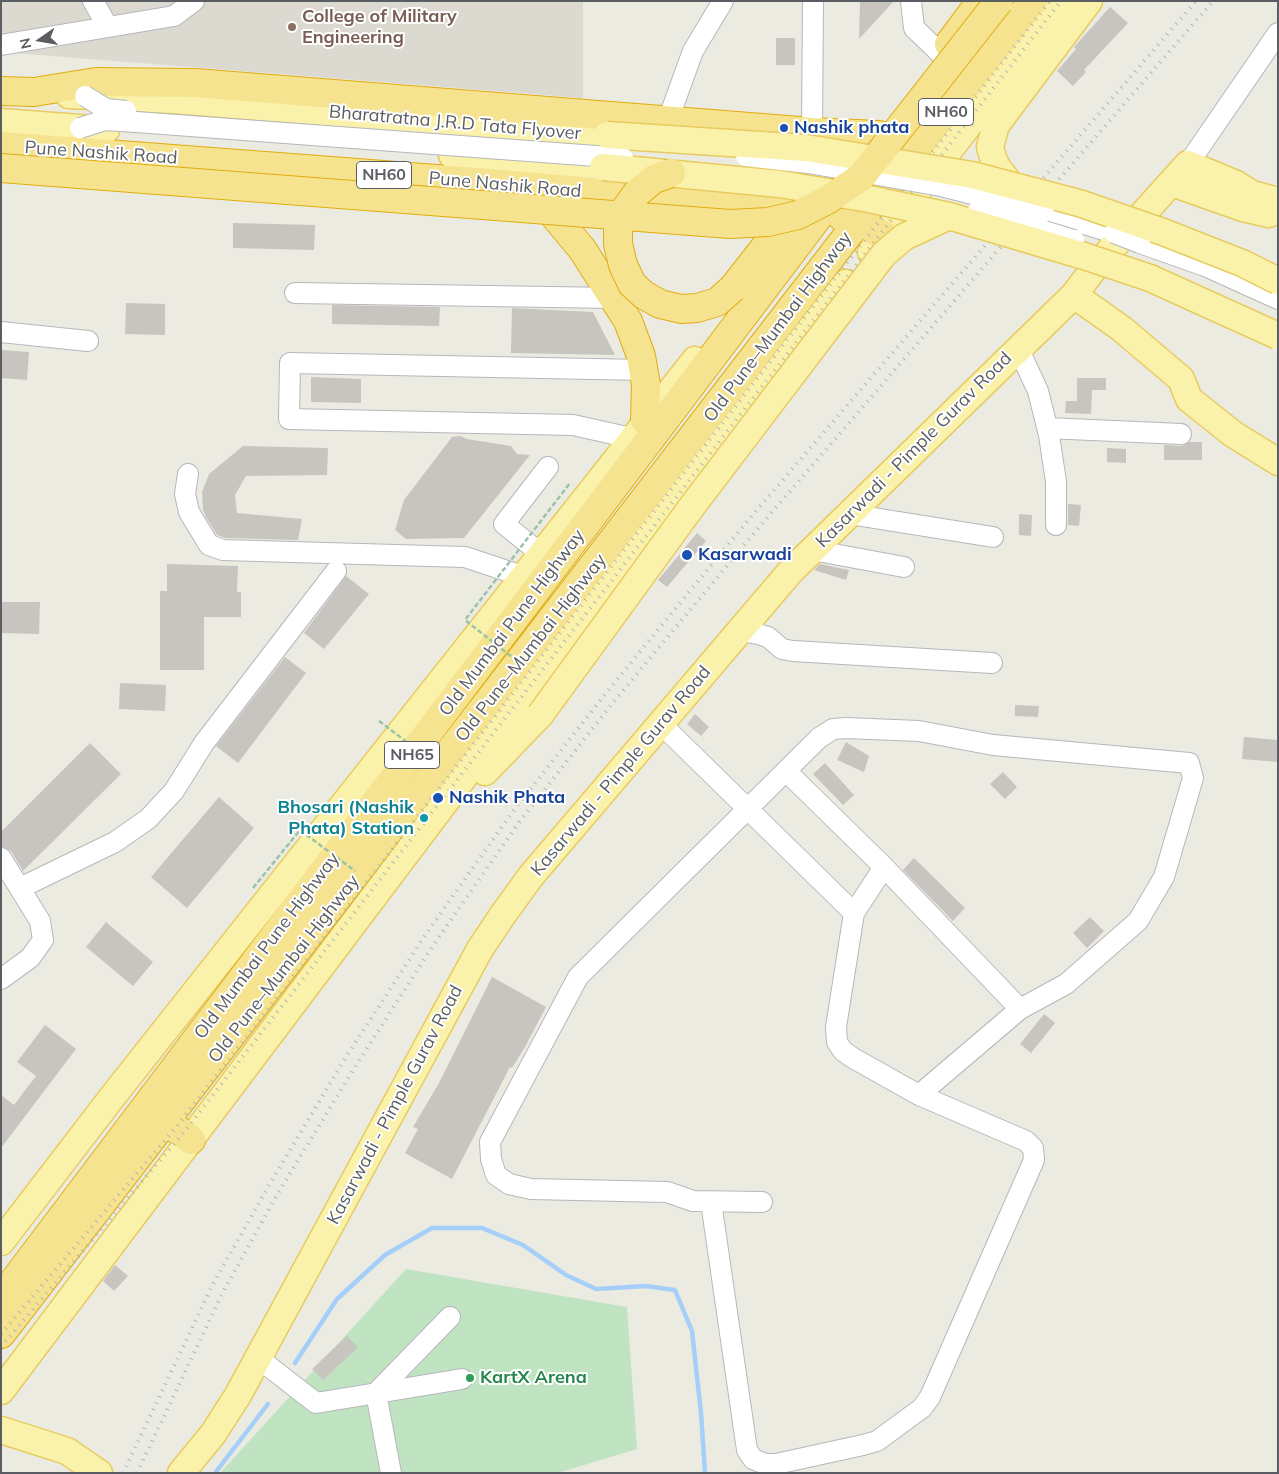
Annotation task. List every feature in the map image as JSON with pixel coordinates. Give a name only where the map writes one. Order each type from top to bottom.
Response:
[{"type":"highway","name":"NH60","points":[[843,218],[841,187],[981,1]]},
{"type":"highway","points":[[1,168],[720,223],[768,222],[798,215],[829,199],[861,177],[999,1]]},
{"type":"highway","name":"NH60","points":[[843,218],[1033,1]]},
{"type":"highway","points":[[1,91],[34,92],[96,82],[195,83],[812,132],[879,135]]},
{"type":"highway","points":[[812,132],[829,158],[841,187]]},
{"type":"highway","name":"Pune Nashik Road","points":[[1,146],[489,183],[787,210],[843,218],[884,235]]},
{"type":"highway","points":[[671,173],[654,179],[637,193],[626,208],[618,226],[618,244],[623,265],[632,284],[644,295],[660,304],[681,309],[697,308],[717,302],[733,288],[772,238],[787,210]]},
{"type":"highway","points":[[489,183],[525,198],[552,213],[582,249],[628,321],[641,356],[646,385],[638,429]]},
{"type":"highway","name":"Old Mumbai Pune Highway","points":[[1,1298],[803,238],[843,218]]},
{"type":"highway","name":"Old Pune–Mumbai Highway","points":[[1,1334],[840,247],[843,218]]},
{"type":"highway","points":[[772,238],[803,238]]},
{"type":"highway","points":[[166,1121],[191,1140]]},
{"type":"main road","points":[[1,1392],[678,496],[884,235],[1064,1]]},
{"type":"main road","points":[[1010,184],[993,158],[990,147],[996,125],[1089,1]]},
{"type":"main road","name":"Bharatratna J.R.D Tata Flyover","points":[[34,92],[173,100],[607,135],[806,148],[945,170],[1010,184],[1080,203],[1163,232],[1242,263],[1278,281]]},
{"type":"main road","name":"Bharatratna J.R.D Tata Flyover","points":[[1,122],[603,167],[789,186],[870,198],[949,216],[1084,256],[1150,278],[1278,336]]},
{"type":"main road","points":[[1180,174],[1229,192],[1278,216]]},
{"type":"main road","name":"Kasarwadi - Pimple Gurav Road","points":[[181,1473],[213,1434],[238,1395],[480,949],[531,876],[790,572],[1074,295],[1095,267],[1180,174]]},
{"type":"main road","points":[[1229,192],[1252,194],[1278,201]]},
{"type":"main road","points":[[456,788],[485,772],[540,714],[714,478],[884,254],[904,237],[949,216]]},
{"type":"main road","points":[[1,1242],[638,429],[759,282],[803,238]]},
{"type":"main road","points":[[1074,295],[1122,329],[1181,379],[1189,399],[1233,434],[1278,462]]},
{"type":"main road","points":[[1181,379],[1200,383],[1238,416],[1278,444]]},
{"type":"main road","points":[[1,1430],[67,1451],[100,1473]]},
{"type":"street","points":[[93,1],[108,27]]},
{"type":"street","points":[[1,45],[174,16],[194,1]]},
{"type":"street","points":[[668,120],[693,51],[723,1]]},
{"type":"street","points":[[812,132],[813,1]]},
{"type":"street","points":[[911,1],[914,28],[941,54]]},
{"type":"street","points":[[1180,174],[1278,33]]},
{"type":"street","points":[[85,96],[106,109],[115,110],[650,146],[808,163],[861,171],[942,186],[1077,220],[1206,266],[1278,300]]},
{"type":"street","points":[[80,128],[105,120],[334,136],[773,171],[855,184],[933,199],[1032,226],[1119,255],[1184,280],[1278,323]]},
{"type":"street","points":[[1095,267],[1134,280],[1224,322],[1255,331],[1278,328]]},
{"type":"street","points":[[295,293],[614,298]]},
{"type":"street","points":[[1,332],[88,341]]},
{"type":"street","points":[[1018,348],[1038,390],[1047,428],[1056,482],[1056,525]]},
{"type":"street","points":[[638,429],[573,425],[289,419],[290,363],[644,370]]},
{"type":"street","points":[[1047,428],[1181,434]]},
{"type":"street","points":[[540,553],[504,524],[548,467]]},
{"type":"street","points":[[188,474],[185,494],[189,512],[209,544],[222,550],[465,557],[522,576]]},
{"type":"street","points":[[849,514],[994,537]]},
{"type":"street","points":[[812,550],[904,567]]},
{"type":"street","points":[[20,888],[115,842],[148,819],[174,791],[204,743],[336,571]]},
{"type":"street","points":[[740,631],[763,635],[782,649],[793,651],[992,663]]},
{"type":"street","points":[[661,724],[854,913]]},
{"type":"street","points":[[762,1202],[693,1201],[667,1192],[532,1189],[508,1184],[496,1175],[491,1159],[490,1142],[578,977],[819,738],[833,730],[846,728],[919,731],[992,744],[1189,763],[1193,778],[1167,868],[1160,886],[1138,921],[1079,974],[1066,984],[1020,1009],[919,1095]]},
{"type":"street","points":[[786,770],[884,867],[1020,1009]]},
{"type":"street","points":[[1,858],[40,921],[43,940],[30,958],[1,979]]},
{"type":"street","points":[[711,1202],[747,1450],[753,1459],[765,1464],[776,1464],[877,1441],[922,1408],[930,1397],[1034,1160],[1033,1148],[1026,1141],[919,1095],[852,1058],[843,1051],[837,1042],[836,1027],[854,913],[884,867]]},
{"type":"street","points":[[376,1393],[450,1316]]},
{"type":"street","points":[[258,1358],[316,1402],[462,1379]]},
{"type":"street","points":[[376,1393],[391,1473]]},
{"type":"path","points":[[517,661],[465,620],[570,483]]},
{"type":"path","points":[[379,721],[437,765]]},
{"type":"path","points":[[252,888],[300,830],[355,871]]},
{"type":"shaded area","name":"College of Military Engineering","points":[[1,1],[583,1],[583,98],[1,52]]},
{"type":"green space","name":"KartX Arena","points":[[406,1269],[627,1307],[637,1449],[558,1473],[220,1473]]},
{"type":"building","points":[[860,1],[894,1],[859,39]]},
{"type":"building","points":[[1110,7],[1128,23],[1084,70],[1086,72],[1073,86],[1057,71],[1076,49],[1074,47]]},
{"type":"building","points":[[776,38],[795,38],[795,65],[776,65]]},
{"type":"building","points":[[233,223],[315,225],[314,250],[233,248]]},
{"type":"building","points":[[126,303],[165,304],[165,335],[125,334]]},
{"type":"building","points":[[332,305],[440,307],[439,326],[332,324]]},
{"type":"building","points":[[512,308],[593,312],[615,355],[511,353]]},
{"type":"building","points":[[1,350],[29,352],[27,380],[1,378]]},
{"type":"building","points":[[311,377],[361,379],[361,403],[311,402]]},
{"type":"building","points":[[1077,378],[1106,378],[1106,390],[1092,390],[1091,414],[1065,413],[1066,401],[1077,401]]},
{"type":"building","points":[[460,436],[467,439],[511,446],[517,454],[530,455],[464,538],[406,539],[395,530],[404,500],[452,437]]},
{"type":"building","points":[[1189,442],[1202,442],[1202,460],[1164,460],[1164,445],[1181,446]]},
{"type":"building","points":[[243,446],[328,448],[327,475],[246,476],[235,495],[237,513],[302,519],[298,540],[225,538],[217,535],[206,517],[203,510],[202,492],[209,474]]},
{"type":"building","points":[[1107,448],[1126,449],[1126,463],[1107,462]]},
{"type":"building","points":[[1068,504],[1081,505],[1079,526],[1068,525]]},
{"type":"building","points":[[1019,514],[1032,515],[1031,536],[1019,535]]},
{"type":"building","points":[[697,533],[706,541],[667,587],[658,580]]},
{"type":"building","points":[[167,564],[238,566],[237,592],[241,592],[241,617],[204,617],[204,670],[160,670],[160,591],[167,591]]},
{"type":"building","points":[[820,564],[849,570],[846,580],[814,570]]},
{"type":"building","points":[[346,576],[369,594],[324,649],[304,633]]},
{"type":"building","points":[[1,602],[40,602],[39,634],[1,633]]},
{"type":"building","points":[[285,657],[306,673],[238,763],[216,746]]},
{"type":"building","points":[[120,683],[166,685],[165,711],[119,709]]},
{"type":"building","points":[[1015,705],[1039,706],[1038,717],[1015,716]]},
{"type":"building","points":[[695,714],[709,727],[701,736],[687,724]]},
{"type":"building","points":[[1244,737],[1278,740],[1278,762],[1242,759]]},
{"type":"building","points":[[846,742],[869,756],[864,772],[837,760]]},
{"type":"building","points":[[90,743],[121,774],[23,871],[11,851],[1,846],[1,832]]},
{"type":"building","points":[[825,763],[854,795],[843,805],[813,774]]},
{"type":"building","points":[[1003,772],[1017,787],[1005,799],[990,784]]},
{"type":"building","points":[[219,797],[254,828],[187,908],[151,877]]},
{"type":"building","points":[[914,858],[965,908],[953,921],[903,870]]},
{"type":"building","points":[[1090,917],[1104,931],[1087,948],[1073,933]]},
{"type":"building","points":[[106,922],[153,962],[133,986],[86,947]]},
{"type":"building","points":[[492,977],[546,1007],[525,1047],[512,1068],[510,1067],[452,1179],[405,1153],[418,1129],[413,1127],[439,1083]]},
{"type":"building","points":[[1044,1014],[1055,1023],[1031,1053],[1020,1044]]},
{"type":"building","points":[[45,1025],[76,1049],[1,1148],[1,1095],[14,1105],[36,1076],[17,1062]]},
{"type":"building","points":[[115,1265],[128,1276],[114,1291],[103,1281]]},
{"type":"building","points":[[347,1336],[358,1347],[323,1380],[312,1369]]},
{"type":"waterway","points":[[295,1363],[337,1299],[385,1255],[432,1228],[482,1228],[523,1245],[566,1275],[596,1289],[646,1286],[675,1290],[692,1331],[705,1473]]},
{"type":"waterway","points":[[215,1473],[268,1404]]},
{"type":"railway","points":[[1,1334],[178,1125],[1050,1]]},
{"type":"railway","points":[[1,1347],[185,1131],[1061,1]]},
{"type":"railway","points":[[123,1473],[212,1286],[268,1187],[344,1060],[424,937],[511,814],[602,698],[750,518],[1196,1]]},
{"type":"railway","points":[[137,1473],[223,1292],[278,1193],[355,1067],[434,944],[520,821],[611,705],[760,526],[1213,1]]},
{"type":"place","name":"College of Military Engineering","points":[[292,27]]},
{"type":"place","name":"Nashik phata","points":[[784,128]]},
{"type":"place","name":"Kasarwadi","points":[[687,555]]},
{"type":"place","name":"Nashik Phata","points":[[438,798]]},
{"type":"place","name":"Bhosari (Nashik Phata) Station","points":[[424,818]]},
{"type":"place","name":"KartX Arena","points":[[470,1378]]}]
